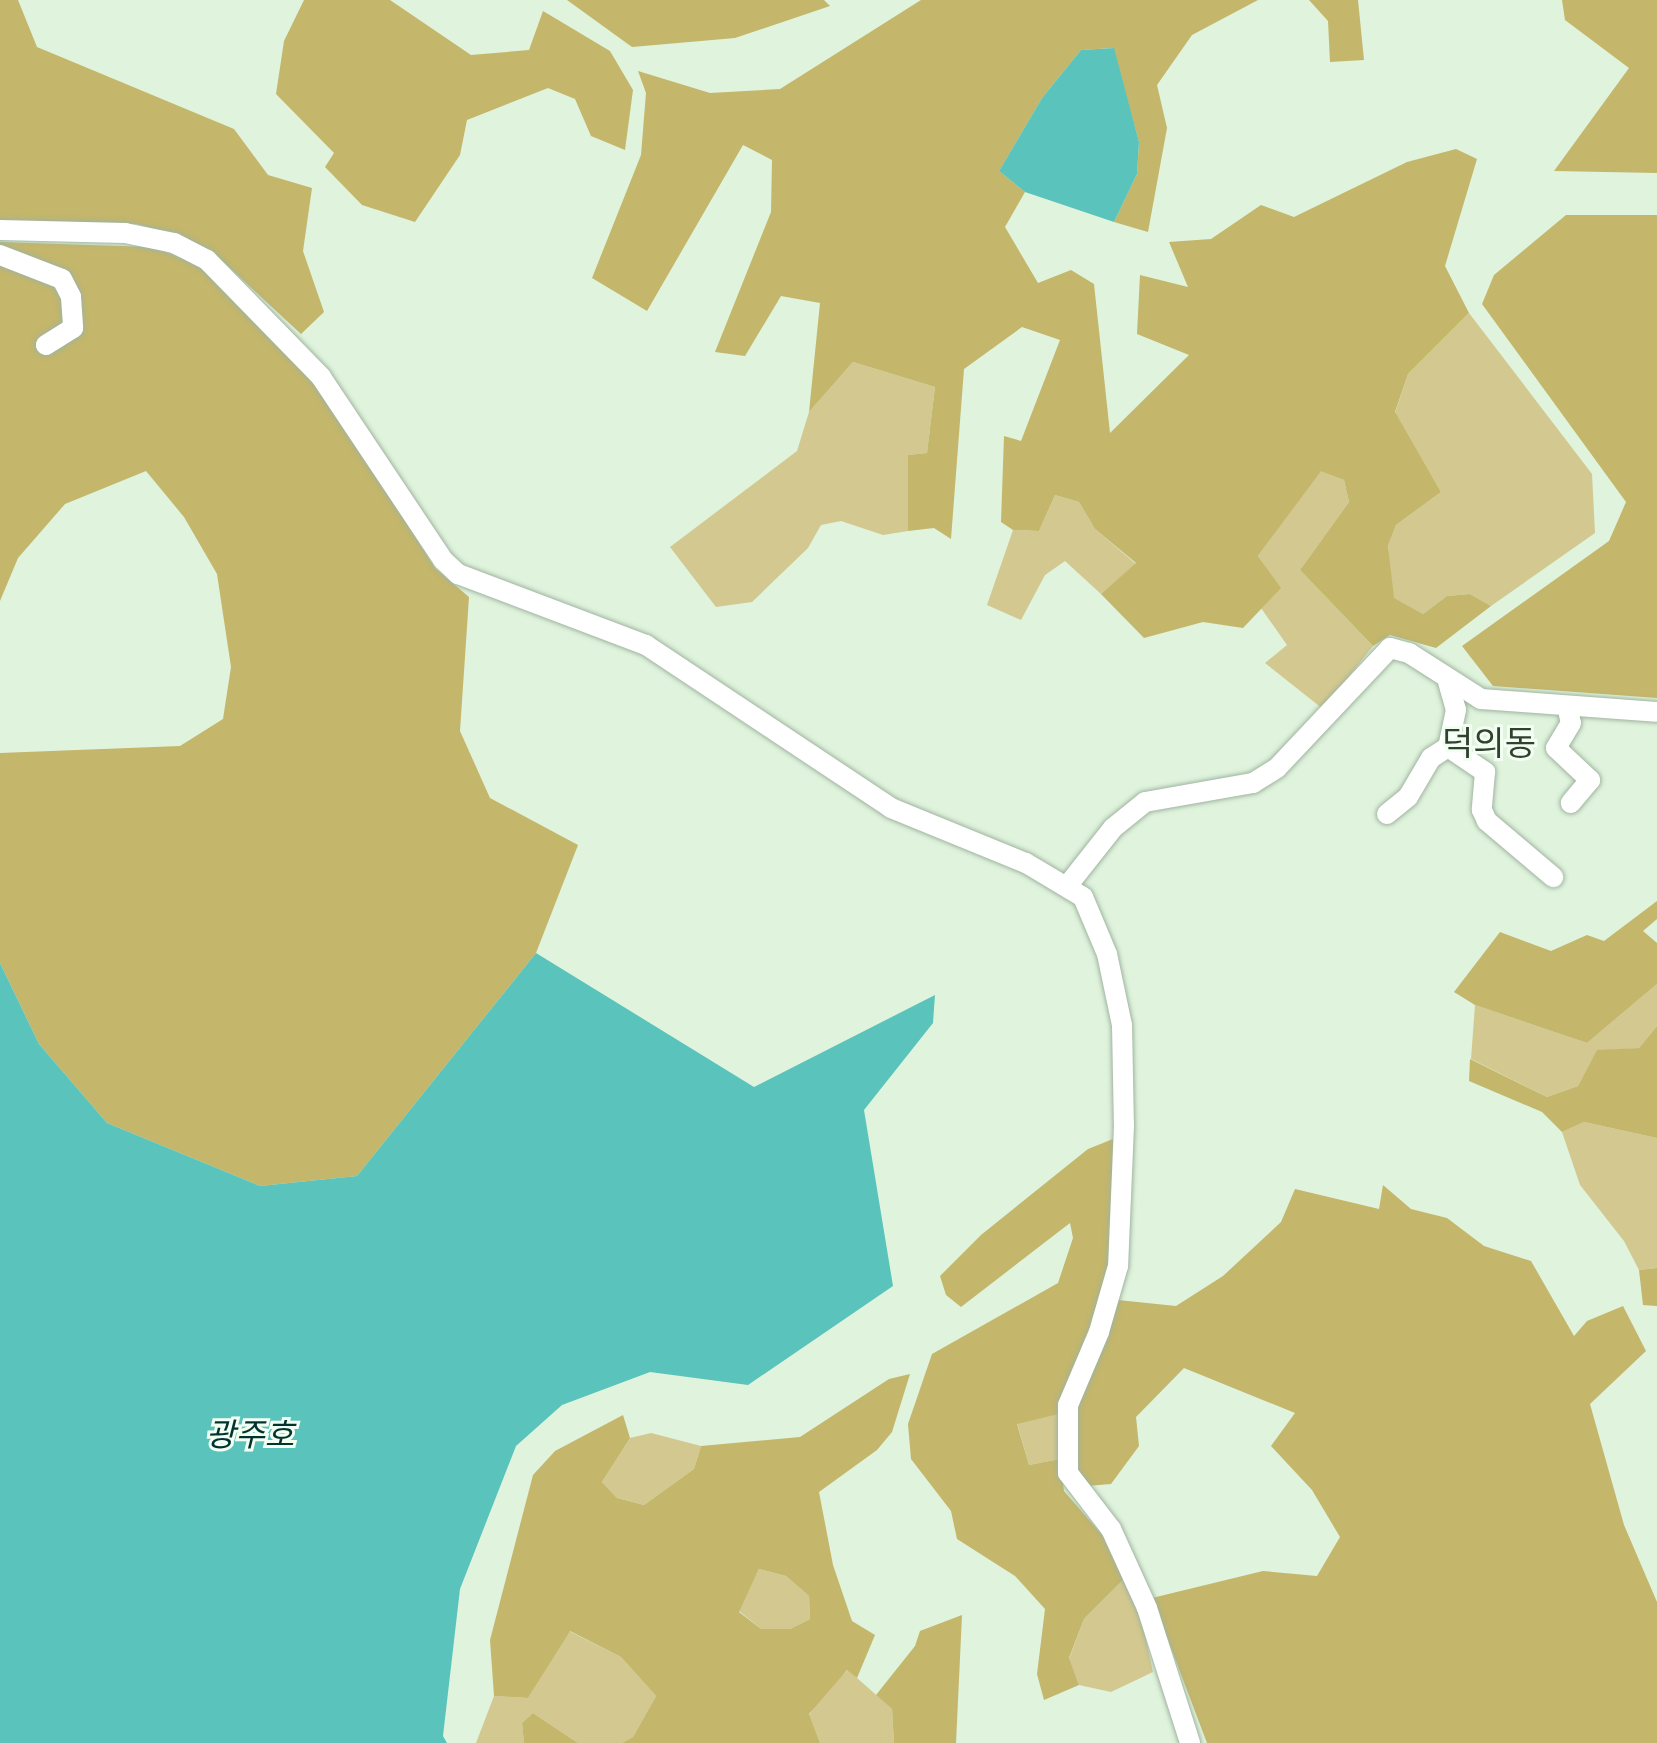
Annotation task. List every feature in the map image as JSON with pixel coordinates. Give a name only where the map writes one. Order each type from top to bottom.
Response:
[{"type":"street","points":[[0,230],[125,233],[174,243],[207,260],[321,377],[443,560],[458,574],[646,645],[891,808],[1068,885],[1093,912],[1107,954],[1122,1025],[1124,1125],[1118,1266],[1099,1332],[1068,1405],[1068,1473],[1111,1529],[1147,1608],[1190,1743]]},
{"type":"street","points":[[0,255],[62,279],[71,297],[73,328],[46,345]]},
{"type":"street","points":[[1068,885],[1113,828],[1145,802],[1253,783],[1277,768],[1390,648],[1409,653],[1448,682],[1481,699],[1657,712]]},
{"type":"street","points":[[1387,814],[1408,797],[1431,758],[1448,747],[1456,710],[1448,682]]},
{"type":"street","points":[[1567,706],[1571,723],[1556,748],[1590,780],[1571,803]]},
{"type":"street","points":[[1448,747],[1485,772],[1482,810],[1487,821],[1553,877]]},
{"type":"shaded area","points":[[0,0],[18,0],[37,47],[234,129],[268,175],[312,188],[303,251],[324,312],[301,334],[218,257],[180,236],[136,224],[0,222]]},
{"type":"shaded area","points":[[304,0],[390,0],[471,55],[529,50],[543,11],[610,51],[633,90],[625,150],[591,136],[575,99],[548,88],[467,120],[460,155],[415,222],[362,205],[325,167],[334,153],[276,94],[284,41]]},
{"type":"shaded area","points":[[567,0],[824,0],[830,6],[735,38],[632,47]]},
{"type":"shaded area","points":[[921,0],[1258,0],[1192,35],[1157,85],[1167,128],[1148,232],[1114,222],[1137,174],[1139,142],[1113,48],[1081,50],[1042,98],[999,171],[1025,192],[1005,227],[1038,283],[1071,270],[1094,284],[1110,433],[1189,355],[1137,334],[1140,275],[1188,287],[1169,242],[1211,239],[1261,205],[1294,217],[1407,162],[1456,149],[1477,159],[1445,266],[1469,313],[1408,374],[1395,412],[1441,492],[1396,525],[1388,545],[1394,598],[1423,614],[1447,596],[1470,594],[1491,606],[1436,648],[1390,635],[1373,646],[1300,570],[1349,502],[1344,480],[1321,471],[1258,556],[1281,588],[1243,628],[1203,622],[1144,638],[1101,594],[1136,563],[1095,529],[1079,502],[1055,495],[1039,531],[1013,530],[1001,522],[1004,436],[1021,441],[1060,340],[1022,327],[964,369],[951,539],[934,528],[908,531],[908,455],[927,453],[935,387],[853,362],[809,412],[820,303],[781,296],[745,356],[715,352],[771,212],[772,160],[743,145],[647,311],[592,278],[641,155],[646,93],[638,71],[710,93],[780,89]]},
{"type":"shaded area","points":[[1309,0],[1358,0],[1364,60],[1330,62],[1328,21]]},
{"type":"shaded area","points":[[1562,0],[1657,0],[1657,173],[1554,171],[1629,68],[1565,20]]},
{"type":"shaded area","points":[[1566,215],[1657,215],[1657,698],[1493,686],[1462,646],[1609,541],[1626,502],[1482,304],[1494,275]]},
{"type":"shaded area","points":[[0,242],[152,247],[198,264],[307,367],[435,568],[469,597],[460,731],[490,798],[578,845],[536,953],[357,1176],[260,1186],[107,1123],[39,1044],[0,963],[0,753],[180,746],[223,719],[231,667],[217,574],[184,517],[146,471],[65,504],[18,558],[0,601]]},
{"type":"shaded area","points":[[1469,313],[1592,474],[1595,533],[1491,606],[1470,594],[1447,596],[1423,614],[1393,598],[1388,544],[1396,525],[1441,492],[1395,413],[1408,374]]},
{"type":"shaded area","points":[[853,362],[935,387],[927,453],[908,455],[908,531],[883,535],[841,521],[821,525],[808,548],[752,602],[716,607],[670,547],[797,451],[809,412]]},
{"type":"shaded area","points":[[1321,470],[1344,480],[1349,502],[1300,570],[1373,646],[1323,709],[1265,663],[1287,645],[1261,608],[1280,588],[1258,556]]},
{"type":"shaded area","points":[[1055,495],[1079,502],[1095,529],[1136,564],[1101,594],[1065,561],[1045,575],[1021,620],[987,605],[1013,530],[1039,531]]},
{"type":"shaded area","points":[[1657,901],[1657,919],[1643,931],[1657,943],[1657,984],[1587,1043],[1475,1005],[1454,992],[1500,932],[1551,951],[1587,935],[1604,941]]},
{"type":"shaded area","points":[[1657,984],[1657,1026],[1639,1048],[1597,1051],[1578,1086],[1547,1097],[1471,1059],[1475,1005],[1587,1043]]},
{"type":"shaded area","points":[[1657,1026],[1657,1138],[1584,1122],[1562,1132],[1542,1112],[1469,1081],[1470,1059],[1547,1097],[1578,1086],[1597,1050],[1639,1048]]},
{"type":"shaded area","points":[[1584,1122],[1657,1138],[1657,1268],[1639,1270],[1624,1241],[1580,1185],[1562,1132]]},
{"type":"shaded area","points":[[1118,1137],[1110,1266],[1087,1341],[1059,1414],[1017,1424],[1029,1465],[1060,1459],[1064,1491],[1104,1537],[1125,1578],[1084,1619],[1069,1658],[1079,1685],[1044,1700],[1037,1674],[1045,1609],[1015,1576],[957,1539],[951,1511],[911,1459],[908,1424],[932,1354],[1058,1283],[1073,1238],[1070,1223],[961,1307],[946,1295],[940,1276],[981,1235],[1088,1149]]},
{"type":"shaded area","points":[[1383,1185],[1411,1209],[1447,1218],[1484,1246],[1531,1261],[1574,1336],[1587,1321],[1623,1306],[1646,1351],[1590,1404],[1624,1525],[1657,1602],[1657,1743],[1207,1743],[1152,1598],[1263,1571],[1317,1576],[1340,1537],[1312,1490],[1271,1446],[1295,1413],[1184,1368],[1136,1417],[1139,1446],[1111,1484],[1087,1486],[1074,1466],[1079,1396],[1118,1300],[1176,1306],[1223,1276],[1281,1222],[1295,1189],[1379,1209]]},
{"type":"shaded area","points":[[1657,1268],[1657,1306],[1643,1305],[1639,1270]]},
{"type":"shaded area","points":[[910,1374],[892,1432],[877,1450],[819,1492],[833,1565],[852,1621],[875,1635],[857,1678],[847,1670],[809,1714],[820,1743],[622,1743],[633,1737],[656,1696],[621,1657],[570,1631],[528,1698],[494,1696],[490,1640],[533,1475],[555,1451],[623,1415],[630,1438],[602,1482],[617,1498],[644,1505],[694,1469],[701,1446],[800,1437],[889,1379]],"holes":[[[759,1569],[786,1576],[809,1596],[810,1619],[790,1629],[761,1629],[739,1612]]]},
{"type":"shaded area","points":[[1059,1414],[1060,1459],[1029,1465],[1017,1423]]},
{"type":"shaded area","points":[[651,1433],[701,1446],[694,1469],[644,1505],[617,1498],[602,1482],[630,1438]]},
{"type":"shaded area","points":[[759,1569],[786,1576],[809,1596],[810,1619],[790,1629],[761,1629],[739,1611]]},
{"type":"shaded area","points":[[1125,1578],[1141,1617],[1153,1672],[1111,1692],[1079,1685],[1069,1659],[1084,1619]]},
{"type":"shaded area","points":[[962,1615],[956,1743],[894,1743],[892,1709],[876,1695],[915,1646],[920,1631]]},
{"type":"shaded area","points":[[569,1631],[621,1657],[656,1696],[633,1737],[622,1743],[578,1743],[533,1713],[522,1723],[524,1743],[476,1743],[494,1696],[528,1698]]},
{"type":"shaded area","points":[[848,1670],[892,1709],[894,1743],[820,1743],[809,1715],[827,1688]]},
{"type":"shaded area","points":[[533,1713],[578,1743],[524,1743],[522,1723]]},
{"type":"water","points":[[1114,48],[1139,142],[1137,174],[1114,222],[1025,192],[999,171],[1042,98],[1081,50]]},
{"type":"water","name":"광주호","points":[[536,953],[754,1087],[935,995],[933,1023],[864,1110],[893,1286],[748,1385],[650,1372],[562,1405],[516,1446],[460,1589],[443,1736],[447,1743],[0,1743],[0,963],[39,1044],[107,1123],[260,1186],[357,1176]]},
{"type":"district","name":"덕의동","points":[[1489,746]]}]
